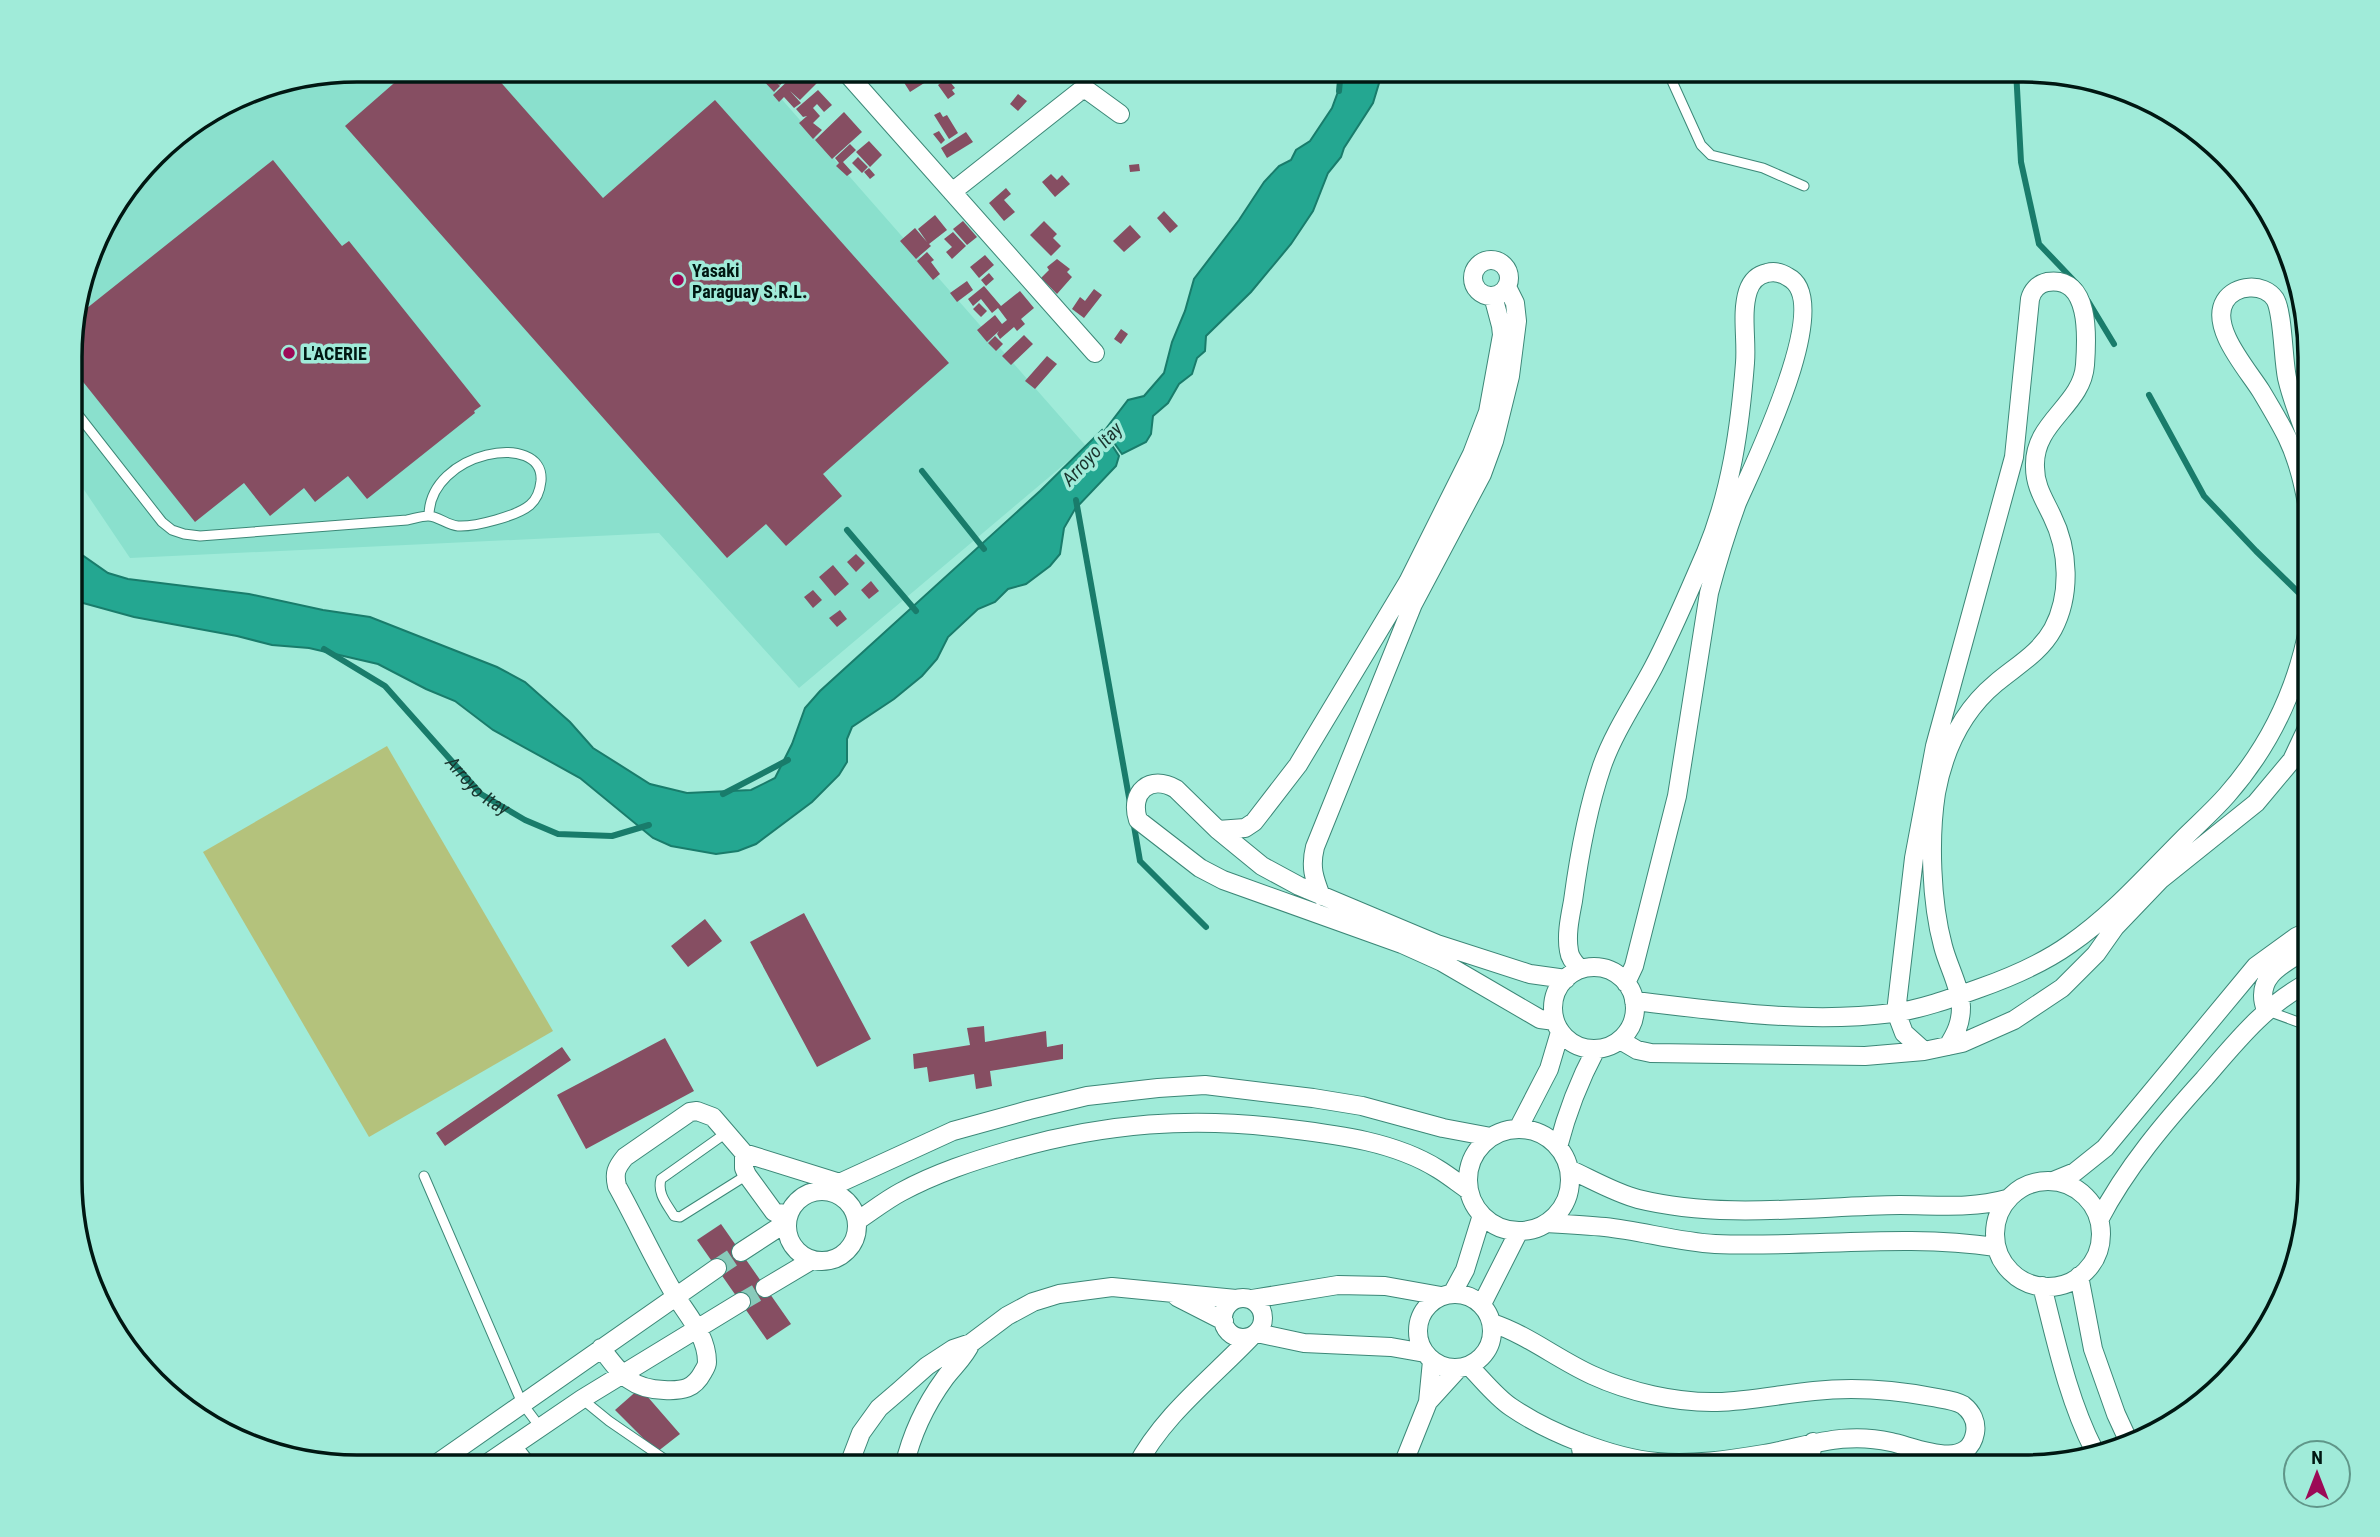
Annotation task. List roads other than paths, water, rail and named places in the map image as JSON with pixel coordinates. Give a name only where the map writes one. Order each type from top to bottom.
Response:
[{"type":"street","points":[[858,82],[1095,354]]},
{"type":"street","points":[[952,192],[1080,91],[1087,90],[1120,114]]},
{"type":"street","points":[[1573,974],[1568,949],[1568,930],[1580,847],[1603,765],[1673,631],[1720,514],[1739,427],[1745,361],[1746,300],[1749,288],[1762,274],[1783,274],[1793,279],[1800,289],[1802,304],[1793,364],[1774,421],[1737,504],[1715,569],[1676,796],[1634,966],[1626,983]]},
{"type":"street","points":[[1924,1051],[1904,1033],[1896,1012],[1922,807],[1956,666],[2014,457],[2032,291],[2045,282],[2058,282],[2071,287],[2078,297],[2087,332],[2085,372],[2069,402],[2039,440],[2034,464],[2039,491],[2053,519],[2066,569],[2061,607],[2053,629],[2039,648],[1978,699],[1964,717],[1945,758],[1936,795],[1933,857],[1941,943],[1959,995],[1959,1027],[1948,1046]]},
{"type":"street","points":[[2298,410],[2288,380],[2279,311],[2274,298],[2263,290],[2245,287],[2232,292],[2223,304],[2221,314],[2224,327],[2237,357],[2260,388],[2298,462]]},
{"type":"street","points":[[1217,830],[1245,828],[1254,822],[1291,774],[1408,582],[1468,463],[1488,412],[1502,335],[1500,292],[1515,303],[1517,321],[1510,376],[1494,441],[1482,474],[1412,604],[1315,847],[1311,862],[1312,873],[1321,896]]},
{"type":"street","points":[[1634,1001],[1758,1015],[1832,1017],[1896,1012],[2015,976],[2068,946],[2088,931],[2136,887],[2228,794],[2263,747],[2287,704],[2298,673]]},
{"type":"street","points":[[1620,1040],[1651,1054],[1865,1056],[1924,1051],[1962,1043],[2014,1020],[2062,988],[2079,973],[2115,927],[2160,880],[2256,803],[2292,760],[2298,747]]},
{"type":"street","points":[[1557,1026],[1540,1019],[1442,962],[1402,944],[1247,890],[1200,868],[1138,820],[1136,799],[1144,788],[1151,784],[1169,784],[1217,830],[1262,866],[1321,896],[1437,943],[1530,974],[1573,974]]},
{"type":"street","points":[[1569,1169],[1636,1198],[1717,1210],[1841,1209],[1901,1205],[1962,1207],[2007,1199],[2028,1185],[2053,1181],[2076,1172],[2105,1148],[2256,966],[2298,937]]},
{"type":"street","points":[[2266,1010],[2262,998],[2265,983],[2273,973],[2298,956]]},
{"type":"street","points":[[1593,967],[1605,969],[1617,974],[1626,983],[1634,1001],[1634,1019],[1620,1040],[1596,1049],[1583,1048],[1570,1042],[1557,1026],[1552,1008],[1555,996],[1560,984],[1573,974],[1593,967]]},
{"type":"street","points":[[2099,1220],[2119,1184],[2160,1130],[2266,1010],[2298,988]]},
{"type":"street","points":[[1520,1127],[1549,1069],[1557,1026]]},
{"type":"street","points":[[1559,1147],[1568,1109],[1581,1076],[1596,1049]]},
{"type":"street","points":[[741,1252],[788,1217],[802,1197],[822,1191],[953,1131],[1087,1096],[1205,1085],[1362,1106],[1443,1128],[1491,1137]]},
{"type":"street","points":[[601,1348],[621,1374],[634,1385],[655,1390],[684,1391],[698,1382],[707,1364],[697,1328],[676,1296],[617,1186],[614,1175],[625,1157],[690,1112],[704,1112],[713,1117],[744,1153],[840,1183]]},
{"type":"street","points":[[857,1221],[900,1192],[965,1163],[1093,1130],[1159,1122],[1207,1121],[1257,1125],[1355,1139],[1398,1151],[1436,1168],[1468,1191]]},
{"type":"street","points":[[1520,1127],[1539,1132],[1559,1147],[1569,1169],[1569,1194],[1564,1205],[1547,1223],[1518,1231],[1499,1227],[1482,1215],[1468,1191],[1469,1166],[1474,1154],[1491,1137],[1520,1127]]},
{"type":"street","points":[[744,1153],[747,1175],[774,1212],[788,1217]]},
{"type":"street","points":[[2007,1199],[1996,1222],[1994,1235],[2001,1259],[2018,1278],[2042,1286],[2067,1283],[2088,1268],[2099,1245],[2099,1220],[2087,1198],[2077,1189],[2053,1181]]},
{"type":"street","points":[[765,1288],[812,1261],[832,1260],[849,1250],[857,1231],[857,1221],[849,1203],[832,1192],[822,1191]]},
{"type":"street","points":[[1407,1455],[1428,1402],[1429,1357],[1418,1340],[1419,1319],[1424,1309],[1447,1295],[1465,1270],[1482,1215]]},
{"type":"street","points":[[788,1217],[790,1241],[795,1250],[812,1261]]},
{"type":"street","points":[[1547,1223],[1606,1227],[1673,1240],[1715,1244],[1842,1243],[1901,1239],[1996,1247]]},
{"type":"street","points":[[1482,1304],[1518,1231]]},
{"type":"street","points":[[449,1455],[716,1268]]},
{"type":"street","points":[[2079,1276],[2093,1349],[2126,1435]]},
{"type":"street","points":[[853,1455],[861,1433],[879,1408],[927,1366],[953,1349],[971,1343],[1007,1316],[1033,1302],[1059,1294],[1112,1287],[1244,1299],[1338,1285],[1385,1286],[1473,1298],[1482,1304],[1492,1323],[1491,1344],[1478,1361],[1463,1368],[1428,1402]]},
{"type":"street","points":[[2042,1286],[2083,1428],[2092,1446]]},
{"type":"street","points":[[1171,1293],[1242,1338],[1254,1335],[1304,1343],[1391,1347],[1429,1357],[1448,1368],[1463,1368],[1510,1406],[1602,1455]]},
{"type":"street","points":[[1221,1368],[1226,1326],[1225,1309],[1244,1299]]},
{"type":"street","points":[[1142,1455],[1178,1408],[1254,1335],[1264,1319],[1263,1311],[1244,1299]]},
{"type":"street","points":[[500,1455],[621,1374],[741,1302]]},
{"type":"street","points":[[1492,1323],[1516,1331],[1592,1375],[1635,1391],[1677,1399],[1717,1402],[1816,1390],[1917,1395],[1960,1403],[1970,1411],[1975,1427],[1972,1443],[1952,1455]]},
{"type":"street","points":[[908,1455],[931,1399],[971,1343]]},
{"type":"street","points":[[1756,1455],[1839,1437],[1870,1437],[1942,1455]]},
{"type":"street","points":[[1580,1442],[1582,1455]]},
{"type":"street","points":[[1810,1455],[1813,1442]]},
{"type":"street","points":[[1779,1451],[1783,1455]]},
{"type":"lane","points":[[1672,82],[1701,145],[1711,155],[1763,168],[1804,186]]},
{"type":"lane","points":[[82,420],[162,522],[172,530],[184,534],[224,534],[429,516],[457,526],[473,526],[518,512],[531,504],[540,491],[541,476],[537,466],[530,458],[516,453],[495,453],[469,460],[444,478],[435,490],[429,503],[429,516]]},
{"type":"lane","points":[[2266,1010],[2298,1021]]},
{"type":"lane","points":[[726,1133],[661,1179],[659,1188],[662,1197],[674,1216],[680,1217],[747,1175]]},
{"type":"lane","points":[[424,1176],[522,1403],[540,1427]]},
{"type":"lane","points":[[582,1399],[659,1455]]},
{"type":"lane","points":[[516,1444],[525,1455]]},
{"type":"water","points":[[1342,82],[1379,82],[1373,103],[1341,157],[1328,173],[1313,211],[1291,244],[1251,292],[1206,336],[1205,351],[1197,358],[1192,374],[1179,384],[1168,403],[1153,416],[1151,434],[1146,442],[1122,454],[1105,430],[1128,400],[1144,396],[1164,373],[1194,279],[1264,182],[1279,166],[1291,160],[1296,150],[1310,141],[1332,108]]},
{"type":"water","points":[[1102,430],[1119,456],[1116,466],[1075,509],[1064,528],[1060,554],[1050,566],[1026,584],[1008,589],[995,602],[978,609],[948,637],[937,659],[922,676],[894,699],[852,727],[847,739],[847,762],[839,775],[812,802],[756,844],[738,851],[716,854],[671,846],[653,838],[580,778],[493,730],[455,701],[378,664],[309,648],[272,645],[134,617],[82,603],[82,555],[108,573],[128,579],[249,594],[370,617],[497,667],[525,682],[570,722],[593,748],[650,784],[687,793],[751,790],[775,778],[792,744],[805,708],[820,691],[1040,491]]},
{"type":"waterway","name":"Arroyo Itay","points":[[1339,91],[1340,82]]},
{"type":"waterway","points":[[2017,82],[2021,162],[2039,244],[2079,286]]},
{"type":"waterway","points":[[2088,301],[2114,344]]},
{"type":"waterway","points":[[2149,395],[2204,496],[2298,592]]},
{"type":"waterway","points":[[922,471],[984,549]]},
{"type":"waterway","points":[[1076,500],[1130,803]]},
{"type":"waterway","points":[[847,530],[916,611]]},
{"type":"waterway","name":"Arroyo Itay","points":[[324,649],[385,686],[481,794],[525,820],[558,834],[612,836],[649,825]]},
{"type":"waterway","name":"Arroyo Itay","points":[[723,794],[788,760]]},
{"type":"waterway","points":[[1133,820],[1140,861],[1206,927]]},
{"type":"tunnel","points":[[717,1268],[741,1252]]},
{"type":"tunnel","points":[[741,1302],[765,1288]]},
{"type":"place","name":"Yasaki Paraguay S.R.L.","points":[[678,280]]},
{"type":"place","name":"L'ACERIE","points":[[289,353]]}]
